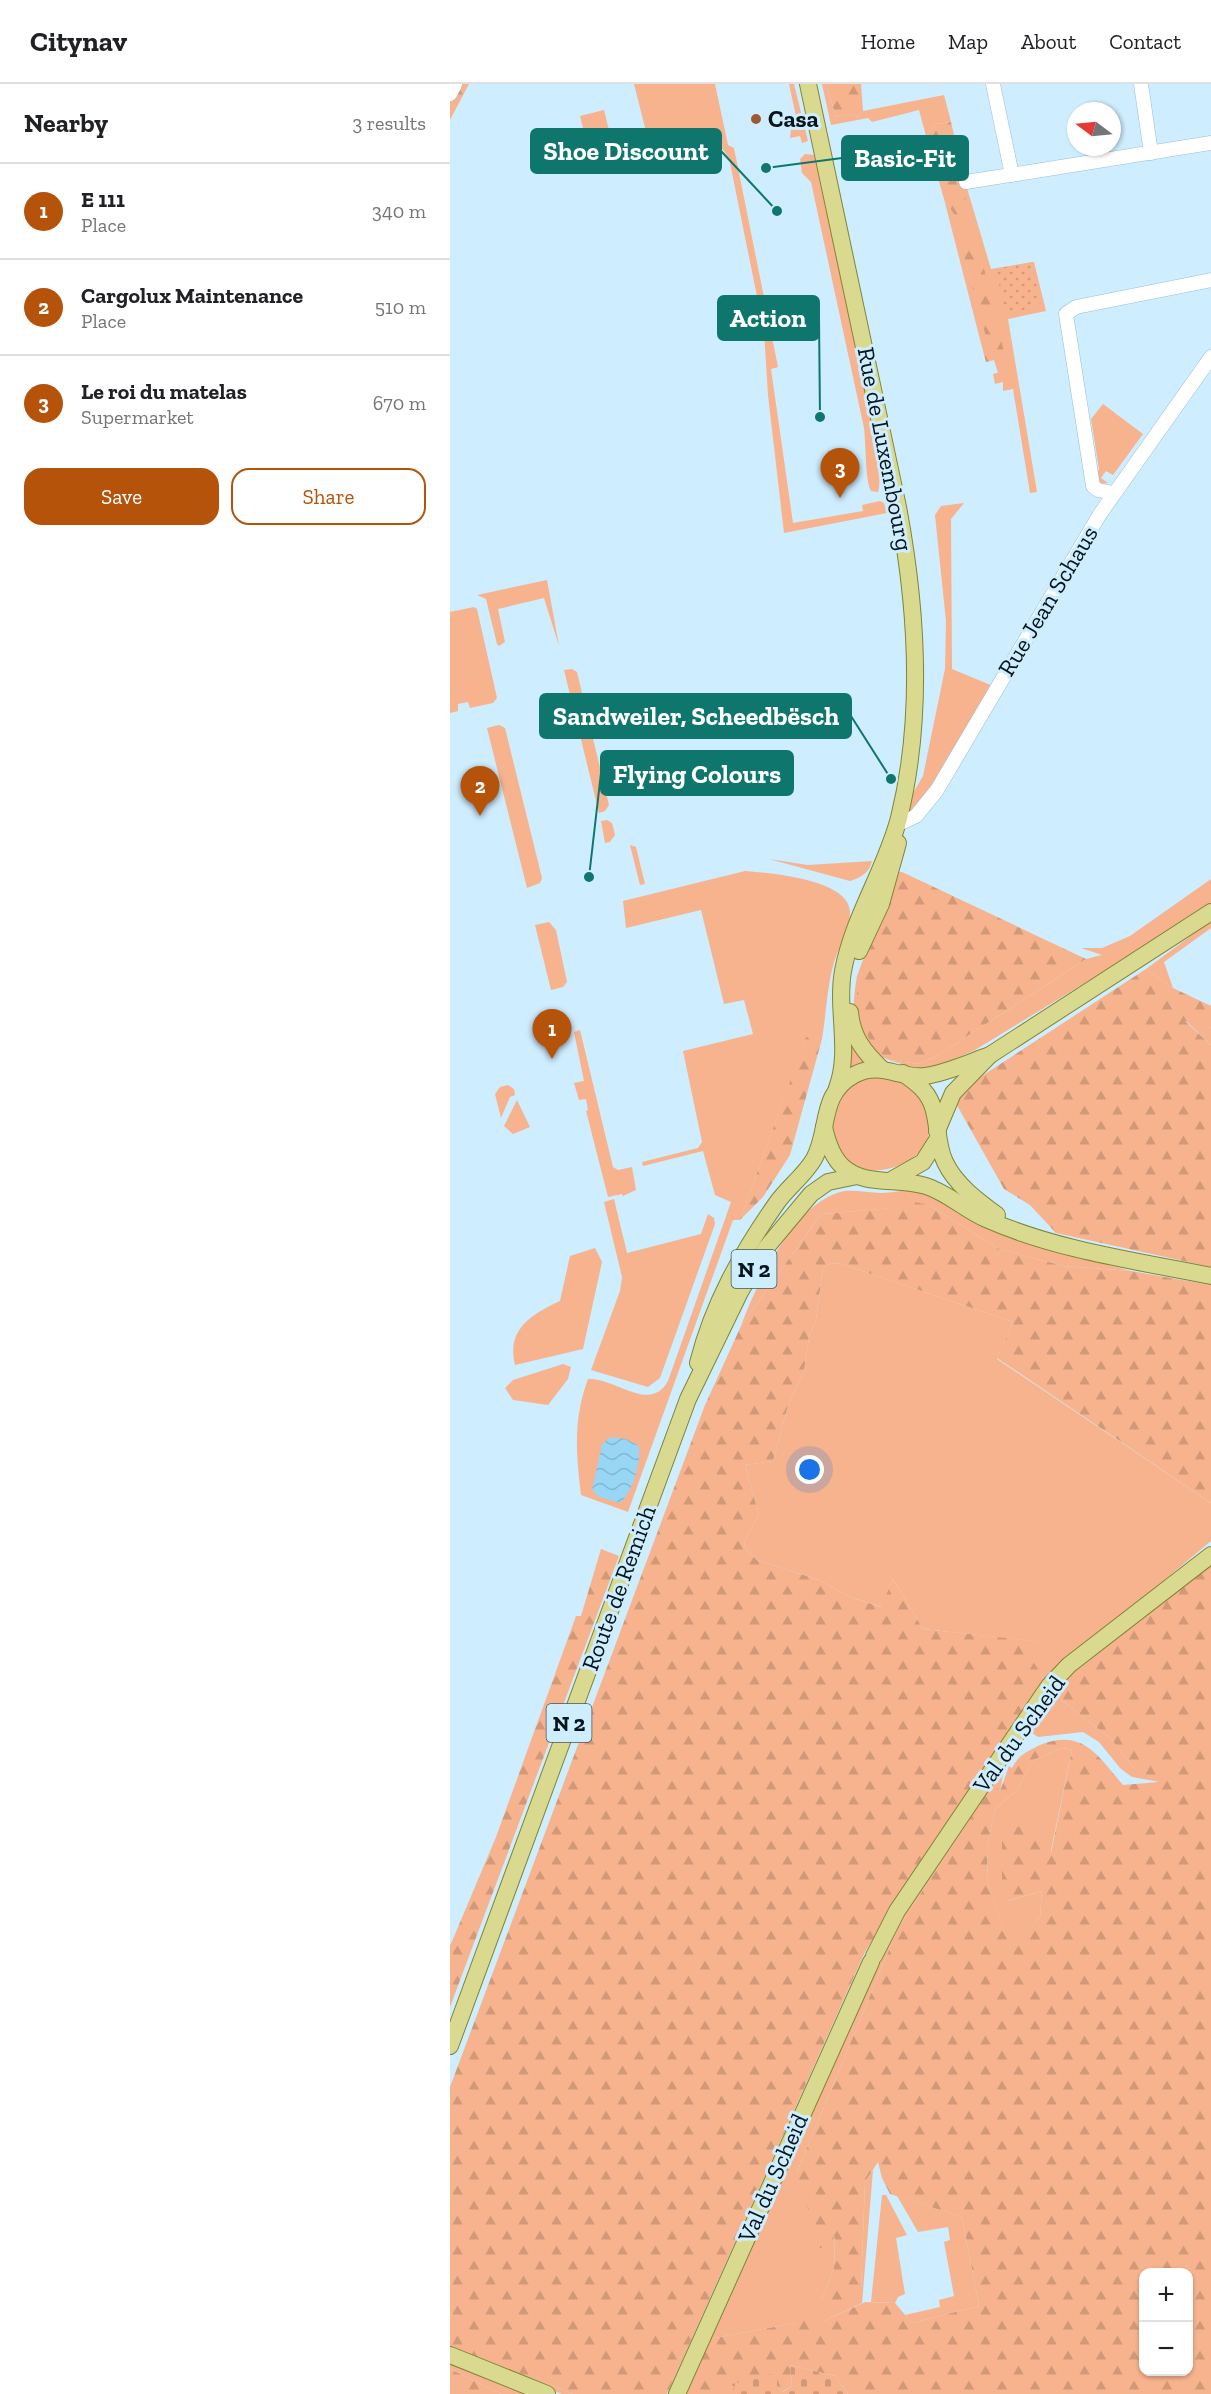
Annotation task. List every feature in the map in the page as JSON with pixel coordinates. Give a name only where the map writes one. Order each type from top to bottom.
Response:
[{"type":"main road","name":"Rue de Luxembourg","points":[[808,84],[909,564],[915,673],[911,732],[898,819],[865,902],[843,972],[840,1003],[843,1066],[837,1088]]},
{"type":"main road","name":"Rue de Luxembourg","points":[[882,1069],[867,1055],[855,1038],[851,1023],[850,987],[859,950],[891,877],[900,831],[898,819]]},
{"type":"main road","points":[[850,987],[850,965],[870,914],[869,905],[865,902]]},
{"type":"main road","points":[[990,1055],[924,1076],[882,1069],[853,1076],[837,1088],[827,1104],[823,1123],[832,1152],[843,1167],[857,1176],[879,1181],[893,1179],[923,1162],[937,1135],[953,1093],[990,1055],[1211,912]]},
{"type":"main road","points":[[903,1073],[925,1092],[932,1104],[945,1163],[967,1191],[1014,1228]]},
{"type":"main road","name":"Route de Remich","points":[[450,2046],[688,1399],[703,1342],[735,1265],[778,1201],[807,1170],[820,1145],[823,1123]]},
{"type":"main road","name":"Route de Remich","points":[[688,1399],[740,1292],[766,1248],[811,1194],[828,1182],[857,1176]]},
{"type":"main road","points":[[893,1179],[939,1190],[986,1219],[1014,1228],[1090,1251],[1211,1276]]},
{"type":"main road","name":"Val du Scheid","points":[[677,2394],[872,1959],[897,1911],[1049,1686],[1069,1665],[1211,1555]]},
{"type":"main road","points":[[450,2355],[547,2394]]},
{"type":"street","points":[[450,94],[455,84]]},
{"type":"street","points":[[993,84],[1012,175]]},
{"type":"street","points":[[1141,84],[1151,153]]},
{"type":"street","points":[[966,182],[1211,143]]},
{"type":"street","points":[[1113,493],[1098,490],[1092,482],[1066,314],[1076,307],[1211,280]]},
{"type":"street","name":"Rue Jean Schaus","points":[[898,819],[903,822],[910,820],[937,790],[1113,493],[1211,352]]},
{"type":"street","name":"Rue Jean Schaus","points":[[1198,373],[1211,357]]},
{"type":"green space","points":[[450,84],[469,84],[450,120]]},
{"type":"green space","points":[[634,84],[715,84],[728,145],[734,148],[778,367],[771,369],[793,523],[863,511],[862,505],[880,501],[884,503],[887,513],[784,533],[768,395],[764,331],[729,158],[721,147],[654,163]]},
{"type":"green space","points":[[789,84],[794,84],[808,141],[802,143],[800,136],[790,138],[792,122],[797,121]]},
{"type":"green space","points":[[822,84],[826,84],[836,117],[852,114],[858,117],[863,111],[944,95],[951,122],[935,124],[926,136],[919,110],[872,122],[868,118],[831,125]]},
{"type":"green space","points":[[826,84],[861,84],[863,111],[858,117],[852,114],[836,117]]},
{"type":"green space","points":[[604,110],[616,159],[592,164],[580,116]]},
{"type":"green space","points":[[951,122],[964,178],[966,210],[955,216],[944,199],[926,136],[935,124]]},
{"type":"green space","points":[[805,154],[814,155],[875,436],[878,492],[871,491],[869,486],[864,428],[811,182],[802,173],[800,159]]},
{"type":"green space","points":[[964,178],[991,269],[1034,262],[1046,311],[1008,319],[1037,492],[1030,493],[1013,389],[1003,391],[1003,382],[995,384],[993,374],[1004,371],[964,256],[989,344],[983,351],[944,199],[955,216]]},
{"type":"green space","points":[[968,245],[980,252],[1006,360],[1004,371],[998,373],[994,360],[986,362],[983,351],[988,344],[964,256]]},
{"type":"green space","points":[[1032,262],[1041,307],[1005,313],[996,269]]},
{"type":"green space","points":[[1103,404],[1143,434],[1113,475],[1106,471],[1101,478],[1108,483],[1099,484],[1096,474],[1099,469],[1091,419]]},
{"type":"green space","points":[[964,503],[951,519],[952,669],[993,686],[947,767],[914,812],[905,807],[923,776],[945,669],[946,621],[935,515],[941,506]]},
{"type":"green space","points":[[547,580],[559,646],[544,598],[498,609],[505,642],[499,646],[486,599],[477,595]]},
{"type":"green space","points":[[474,607],[477,609],[497,698],[493,703],[470,708],[468,702],[458,704],[458,711],[450,713],[450,612]]},
{"type":"green space","points":[[572,669],[577,672],[609,805],[605,811],[599,813],[564,670]]},
{"type":"green space","points":[[499,725],[505,728],[542,878],[540,883],[527,888],[487,728]]},
{"type":"green space","points":[[607,820],[612,823],[615,835],[610,842],[605,843],[601,821]]},
{"type":"green space","points":[[630,845],[636,847],[645,884],[640,885]]},
{"type":"green space","points":[[769,859],[808,865],[872,861],[864,874],[850,881]]},
{"type":"green space","points":[[745,871],[789,876],[823,885],[837,892],[847,902],[849,919],[831,975],[822,1039],[806,1038],[740,1220],[733,1220],[628,1512],[581,1495],[577,1436],[583,1394],[588,1379],[642,1394],[652,1394],[661,1390],[668,1381],[731,1202],[715,1195],[703,1151],[643,1166],[642,1162],[698,1148],[702,1142],[683,1051],[753,1034],[744,1000],[724,1004],[701,910],[626,928],[623,901]]},
{"type":"green space","points":[[896,872],[902,872],[1086,959],[935,1057],[918,1064],[891,1060],[872,1048],[857,1002],[857,976]]},
{"type":"green space","points":[[1211,879],[1211,906],[975,1050],[947,1062],[925,1068],[895,1062],[880,1056],[870,1048],[857,1029],[854,1004],[857,976],[857,1002],[891,1060],[918,1064],[935,1057],[1086,959],[1102,955],[1081,948],[1102,948],[1130,936]]},
{"type":"green space","points":[[1211,921],[1211,928],[1164,962],[1173,988],[1146,969]]},
{"type":"green space","points":[[549,922],[556,930],[567,982],[563,987],[551,990],[535,925]]},
{"type":"green space","points":[[1146,969],[1173,988],[1211,1006],[1211,1028],[1185,1021],[1211,1045],[1211,1267],[1056,1233],[1030,1205],[1004,1189],[954,1100],[962,1089]]},
{"type":"green space","points":[[1184,1019],[1211,1028],[1211,1045]]},
{"type":"green space","points":[[580,1030],[613,1167],[618,1170],[632,1167],[636,1190],[623,1196],[622,1194],[608,1197],[586,1111],[588,1110],[586,1099],[579,1100],[574,1083],[584,1081],[574,1032]]},
{"type":"green space","points":[[848,1036],[866,1062],[850,1067]]},
{"type":"green space","points":[[806,1037],[822,1039],[790,1155],[763,1197],[740,1220]]},
{"type":"green space","points":[[871,1077],[898,1081],[909,1087],[923,1105],[927,1117],[927,1144],[919,1153],[901,1165],[881,1170],[847,1166],[830,1131],[836,1102],[857,1082]]},
{"type":"green space","points":[[508,1085],[514,1089],[515,1095],[510,1097],[501,1118],[495,1094],[500,1087]]},
{"type":"green space","points":[[517,1100],[530,1127],[513,1134],[504,1126]]},
{"type":"green space","points":[[914,1189],[926,1192],[1010,1238],[1131,1271],[1064,1266],[999,1249],[929,1205],[821,1214],[741,1326],[757,1289],[780,1246],[810,1210],[827,1197],[845,1191],[889,1193]]},
{"type":"green space","points":[[614,1199],[627,1253],[701,1234],[708,1214],[714,1218],[715,1224],[660,1378],[648,1387],[591,1370],[620,1291],[622,1277],[604,1202]]},
{"type":"green space","points":[[901,1199],[929,1205],[999,1249],[1064,1266],[1131,1271],[1211,1285],[1211,1503],[997,1358],[1013,1322],[842,1264],[831,1263],[823,1268],[816,1320],[809,1337],[804,1371],[788,1406],[773,1461],[745,1465],[759,1515],[744,1541],[745,1548],[757,1560],[819,1580],[850,1597],[881,1607],[893,1579],[923,1629],[1043,1642],[1029,1655],[1045,1680],[892,1907],[865,1952],[667,2394],[573,2394],[450,2346],[450,2087],[705,1405],[741,1326],[821,1214],[891,1208]]},
{"type":"green space","points":[[595,1248],[602,1262],[583,1349],[515,1365],[513,1352],[518,1332],[531,1317],[560,1301],[570,1256]]},
{"type":"green space","points":[[831,1263],[842,1264],[1013,1322],[997,1359],[1211,1503],[1211,1541],[1045,1680],[1028,1655],[1042,1642],[923,1629],[893,1579],[882,1607],[850,1597],[819,1580],[757,1560],[745,1548],[744,1541],[759,1515],[745,1465],[773,1461],[788,1406],[804,1371],[809,1337],[816,1320],[823,1268]]},
{"type":"green space","points":[[563,1364],[571,1367],[568,1379],[548,1405],[513,1400],[505,1388],[513,1380]]},
{"type":"green space","points":[[601,1549],[619,1556],[450,2007],[450,1946],[496,1837],[576,1616],[581,1616]]},
{"type":"green space","points":[[1211,1565],[1211,2394],[848,2394],[835,2376],[790,2365],[792,2386],[782,2392],[733,2384],[737,2394],[683,2394],[709,2339],[795,2323],[801,2309],[824,2321],[865,2302],[895,2303],[912,2323],[979,2306],[962,2217],[890,2194],[882,2178],[878,2162],[865,2182],[861,2290],[848,2305],[821,2301],[834,2268],[835,2236],[826,2249],[820,2248],[797,2172],[898,1928],[993,1784],[1000,1791],[1009,1766],[1012,1768],[1027,1751],[1040,1745],[1068,1740],[1079,1743],[1097,1755],[1123,1785],[1159,1782],[1133,1767],[1111,1739],[1054,1694],[1076,1665]],"holes":[[[1063,1748],[1072,1750],[1051,1853],[1043,1821],[1002,1830],[1002,1881],[1007,1901],[1042,1891],[1040,1917],[1011,1949],[988,1883],[987,1847],[995,1809],[1018,1789],[1033,1760]]]},
{"type":"green space","points":[[1076,1665],[1054,1694],[1111,1739],[1133,1767],[1160,1782],[1132,1777],[1120,1768],[1099,1742],[1083,1732],[1038,1737],[1032,1733],[1031,1727],[1052,1688]]},
{"type":"green space","points":[[1063,1748],[1072,1750],[1050,1855],[1008,1901],[1042,1891],[1040,1917],[1011,1950],[988,1883],[987,1847],[995,1809],[1018,1789],[1033,1760]]},
{"type":"green space","points":[[1005,1763],[1000,1792],[993,1784],[898,1928],[797,2172],[835,2234],[834,2268],[821,2301],[861,2290],[865,2182],[873,2170],[862,2303],[824,2321],[795,2323],[709,2339],[883,1948]]},
{"type":"green space","points":[[882,2195],[886,2195],[907,2235],[896,2238],[905,2294],[898,2297],[895,2303],[871,2302]]},
{"type":"green space","points":[[897,2196],[962,2217],[979,2306],[912,2323],[905,2315],[940,2307],[939,2300],[954,2296],[944,2242],[950,2240],[948,2227],[918,2232]]},
{"type":"green space","points":[[450,2346],[573,2394],[562,2394],[450,2350]]},
{"type":"green space","points":[[450,2362],[532,2394],[501,2394],[450,2369]]},
{"type":"green space","points":[[790,2365],[835,2376],[848,2394],[737,2394],[732,2384],[774,2373],[783,2392],[792,2386]]},
{"type":"green space","points":[[450,2369],[501,2394],[450,2394]]},
{"type":"water","points":[[611,1437],[626,1439],[639,1446],[639,1460],[635,1476],[629,1492],[620,1503],[599,1497],[592,1490],[602,1444]]},
{"type":"place","name":"Casa","points":[[756,119]]},
{"type":"place","name":"Basic-Fit","points":[[766,168]]},
{"type":"place","name":"Shoe Discount","points":[[777,211]]},
{"type":"place","name":"Action","points":[[820,417]]},
{"type":"place","name":"Le roi du matelas","points":[[840,498]]},
{"type":"place","name":"Sandweiler, Scheedbësch","points":[[891,779]]},
{"type":"place","name":"Cargolux Maintenance","points":[[480,816]]},
{"type":"place","name":"Flying Colours","points":[[589,877]]},
{"type":"place","name":"E 111","points":[[552,1059]]}]
